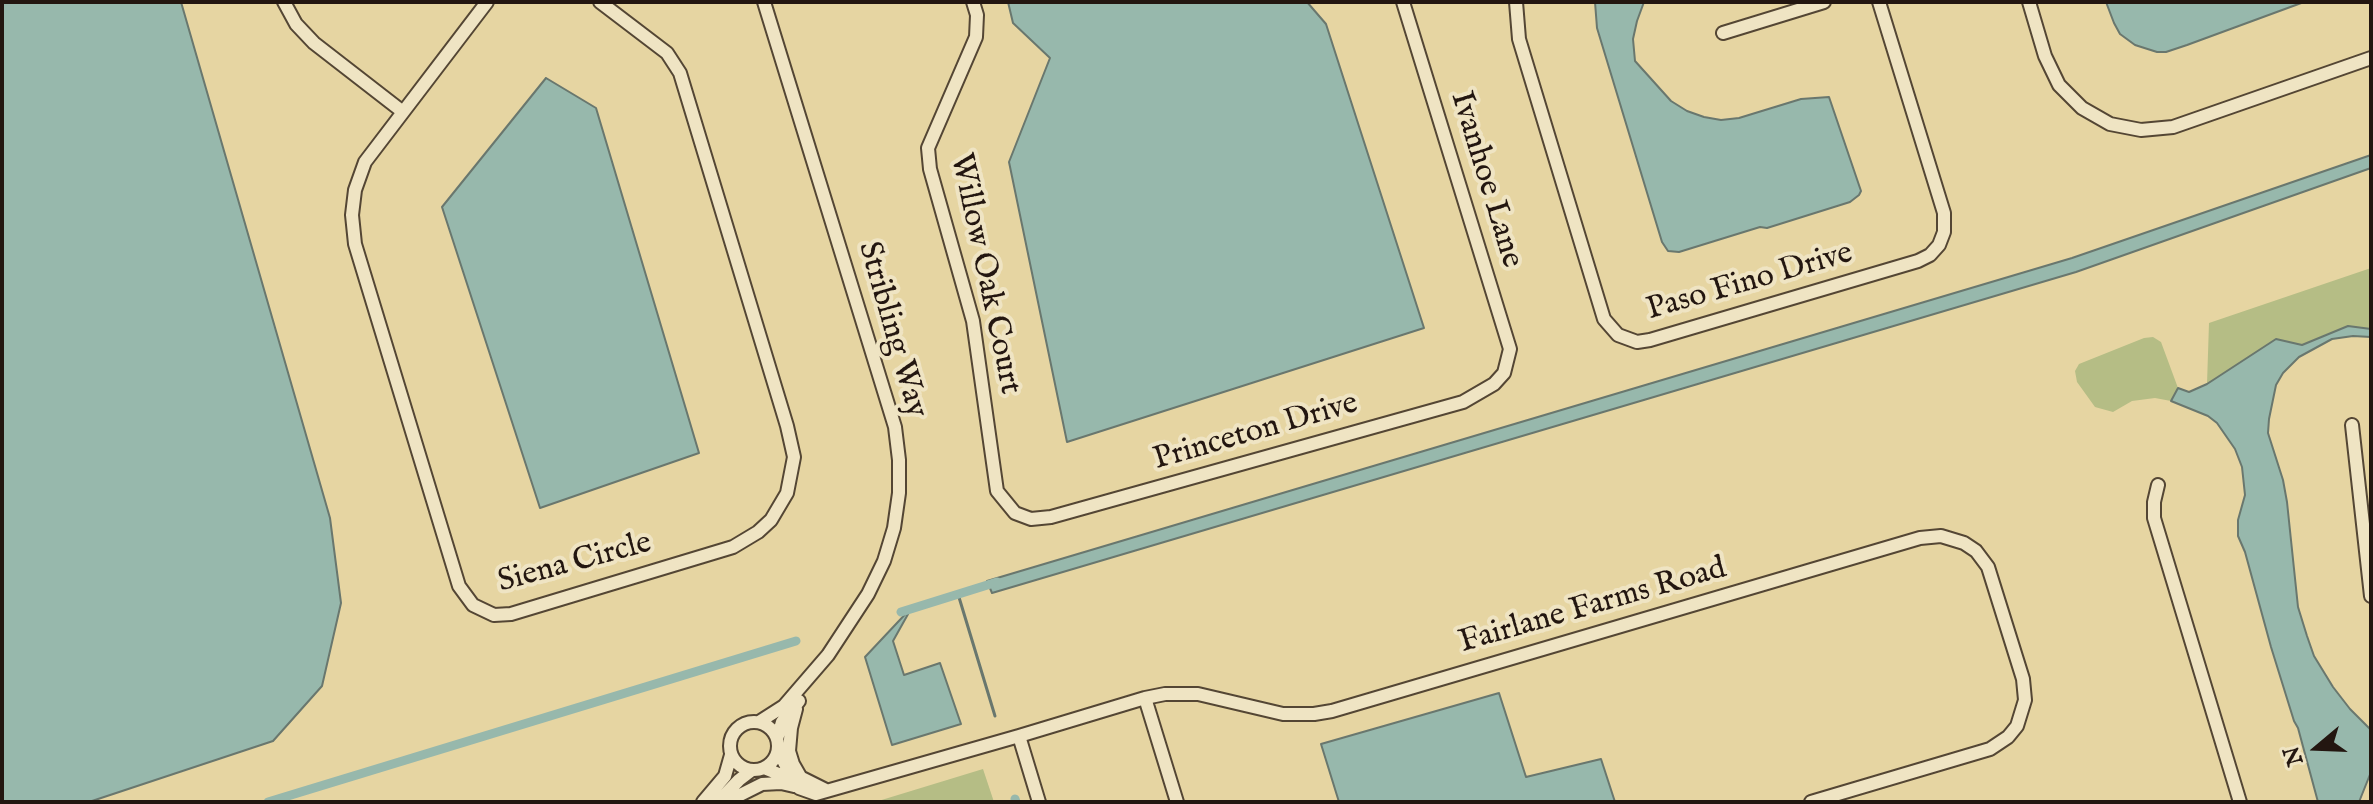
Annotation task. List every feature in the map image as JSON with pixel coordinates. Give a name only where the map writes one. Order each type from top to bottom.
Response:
[{"type":"street","points":[[284,2],[296,24],[314,43],[403,112]]},
{"type":"street","name":"Siena Circle","points":[[487,2],[365,162],[355,190],[352,215],[355,244],[459,586],[473,605],[494,615],[511,614],[733,547],[771,520],[787,493],[794,457],[680,73],[667,53],[600,2]]},
{"type":"street","name":"Stribling Way","points":[[759,722],[784,706],[820,664],[868,594],[884,561],[894,528],[899,493],[895,427],[764,2]]},
{"type":"street","name":"Willow Oak Court","points":[[973,2],[977,15],[976,37],[928,148],[930,169],[973,321],[997,491],[1015,513]]},
{"type":"street","name":"Ivanhoe Lane","points":[[1403,2],[1510,349],[1504,373]]},
{"type":"street","name":"Paso Fino Drive","points":[[1516,2],[1519,39],[1604,319],[1618,335],[1637,342],[1918,261],[1930,255],[1939,245],[1944,232],[1944,213],[1879,2]]},
{"type":"street","points":[[1723,33],[1824,2]]},
{"type":"street","points":[[2029,2],[2045,56],[2059,85],[2082,108],[2110,124],[2141,130],[2173,127],[2371,58]]},
{"type":"street","name":"Princeton Drive","points":[[1015,513],[1031,519],[1051,517],[1463,402],[1494,384],[1504,373]]},
{"type":"street","points":[[2352,425],[2371,596]]},
{"type":"street","points":[[2158,485],[2154,518],[2240,802]]},
{"type":"street","name":"Fairlane Farms Road","points":[[758,769],[826,790],[844,787],[1165,694],[1198,694],[1283,714],[1332,711],[1920,538],[1941,536],[1964,543],[1980,556],[1991,574],[2023,679],[2025,700],[2017,726],[2008,737],[1990,749],[1811,802]]},
{"type":"street","name":"Stribling Way","points":[[777,745],[782,722],[815,680],[820,664]]},
{"type":"street","points":[[1145,698],[1177,802]]},
{"type":"street","points":[[726,802],[762,784],[800,783],[788,742],[798,701]]},
{"type":"street","points":[[703,802],[725,776],[731,755],[731,738],[737,728],[747,722],[759,722],[769,727],[777,745],[771,763],[739,780],[718,802]]},
{"type":"street","points":[[1019,736],[1039,802]]},
{"type":"street","name":"Fairlane Farms Road","points":[[777,745],[787,768],[800,783]]},
{"type":"street","points":[[731,755],[739,765],[758,769]]},
{"type":"green space","points":[[2371,268],[2371,329],[2348,326],[2302,345],[2276,339],[2207,384],[2209,323]]},
{"type":"green space","points":[[2153,337],[2161,342],[2178,388],[2171,401],[2155,398],[2132,401],[2113,412],[2095,407],[2077,382],[2075,371],[2079,364]]},
{"type":"green space","points":[[983,769],[994,802],[875,802]]},
{"type":"water","points":[[2,2],[181,2],[330,518],[341,603],[322,686],[273,741],[89,802],[2,802]]},
{"type":"water","points":[[1008,2],[1307,2],[1326,24],[1424,328],[1067,442],[1009,162],[1050,58],[1013,23]]},
{"type":"water","points":[[1595,2],[1644,2],[1633,39],[1635,61],[1671,101],[1687,111],[1721,120],[1739,118],[1801,99],[1829,97],[1861,191],[1859,195],[1850,202],[1767,228],[1760,227],[1679,252],[1668,251],[1662,242],[1597,28]]},
{"type":"water","points":[[2106,2],[2304,2],[2187,45],[2157,52],[2135,45],[2120,34]]},
{"type":"water","points":[[546,78],[596,108],[699,453],[540,508],[442,207]]},
{"type":"water","points":[[2371,155],[2371,168],[2076,272],[992,593],[987,581],[2072,258]]},
{"type":"water","points":[[2348,326],[2371,329],[2371,337],[2332,339],[2299,357],[2276,385],[2268,433],[2283,480],[2298,607],[2307,636],[2314,656],[2333,687],[2371,730],[2371,772],[2359,802],[2318,802],[2238,536],[2238,520],[2245,495],[2242,467],[2235,449],[2217,423],[2208,416],[2171,401],[2178,388],[2189,392],[2207,384],[2276,339],[2302,345]]},
{"type":"water","points":[[912,607],[893,641],[904,675],[940,663],[961,724],[892,745],[865,657]]},
{"type":"water","points":[[1499,693],[1526,777],[1601,759],[1615,802],[1339,802],[1321,744]]},
{"type":"waterway","points":[[901,612],[997,582]]},
{"type":"waterway","points":[[958,594],[995,716]]},
{"type":"waterway","points":[[268,802],[796,641]]}]
